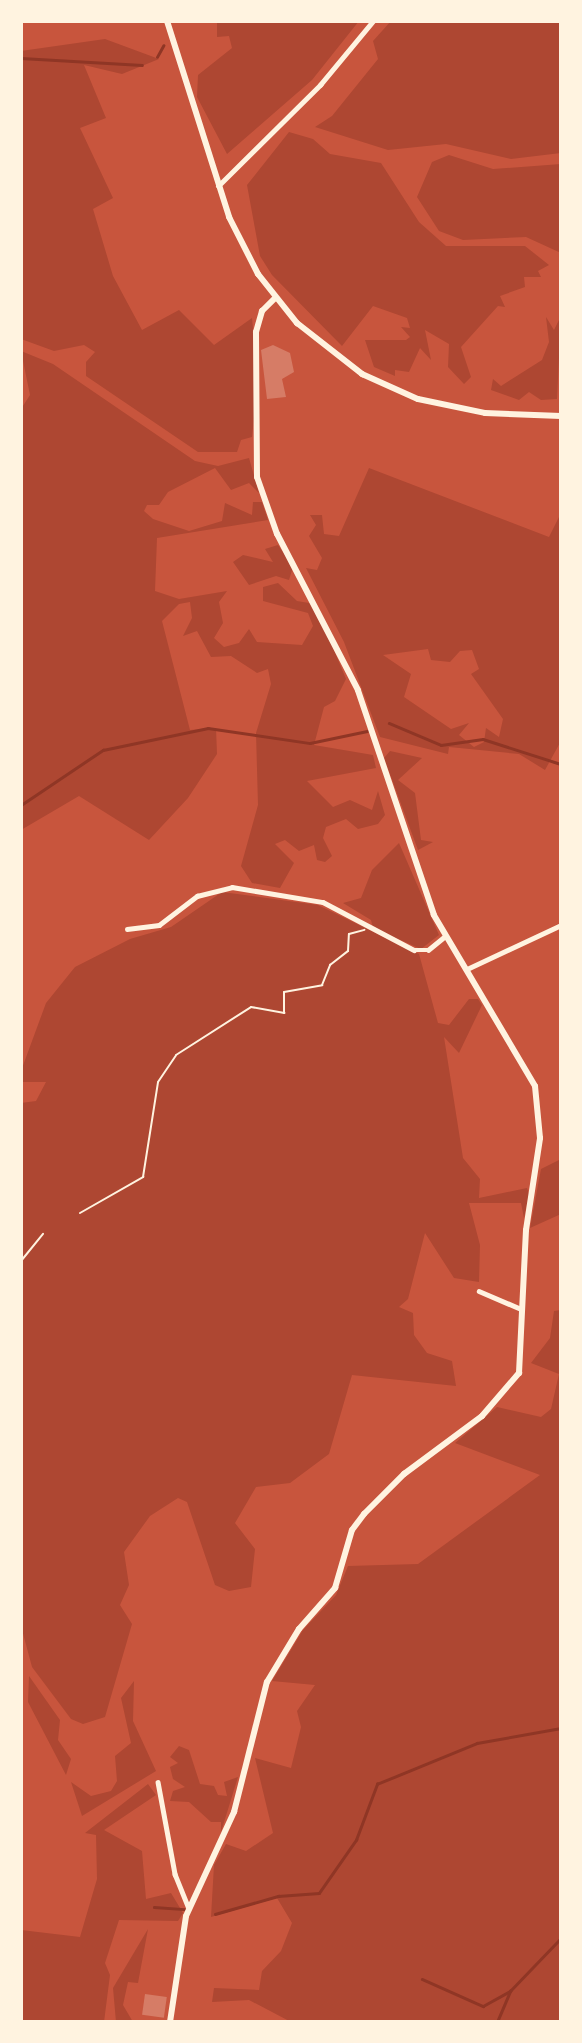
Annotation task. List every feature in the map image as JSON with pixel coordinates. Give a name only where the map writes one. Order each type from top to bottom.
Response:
[{"type":"street","points":[[167,21],[217,187],[247,255],[275,298],[331,353],[403,394],[461,410],[561,416]]},
{"type":"street","points":[[217,187],[320,85],[373,21]]},
{"type":"street","points":[[170,2022],[188,1908],[234,1812],[261,1695],[294,1636],[335,1588],[352,1530],[404,1474],[482,1416],[516,1377],[523,1358],[521,1309],[540,1118],[535,1086],[445,936],[401,830],[358,690],[277,534],[257,477],[256,332],[262,311],[275,298]]},
{"type":"street","points":[[127,929],[159,925],[197,896],[232,887],[323,902],[368,928],[421,951],[445,936]]},
{"type":"street","points":[[467,969],[561,925]]},
{"type":"street","points":[[479,1290],[521,1309]]},
{"type":"street","points":[[158,1782],[175,1874],[188,1908]]},
{"type":"path","points":[[80,1213],[144,1177],[158,1082],[176,1055],[251,1007],[284,1013],[284,992],[322,985],[330,965],[348,951],[349,933],[368,928]]},
{"type":"path","points":[[21,1261],[43,1234]]},
{"type":"shaded area","points":[[217,21],[359,21],[312,80],[227,154],[197,97],[198,75],[232,48],[229,36],[217,37]]},
{"type":"shaded area","points":[[391,21],[561,21],[561,153],[511,159],[446,144],[388,150],[315,127],[332,116],[378,59],[373,41]]},
{"type":"shaded area","points":[[105,39],[159,59],[122,74],[84,65],[106,118],[80,128],[113,198],[93,209],[113,276],[142,330],[179,310],[214,345],[252,318],[258,381],[252,437],[241,440],[237,452],[198,452],[86,376],[86,362],[95,352],[84,345],[54,351],[21,339],[21,51]]},
{"type":"shaded area","points":[[289,132],[313,139],[330,154],[381,163],[419,222],[446,246],[525,246],[549,265],[538,271],[541,277],[524,277],[525,287],[500,296],[505,307],[498,306],[461,347],[471,377],[464,384],[448,367],[449,344],[425,330],[431,360],[420,348],[409,372],[395,370],[395,376],[374,367],[365,340],[406,340],[410,337],[401,327],[410,328],[407,318],[373,306],[342,346],[272,275],[260,256],[247,185]]},
{"type":"shaded area","points":[[449,155],[493,169],[561,164],[561,253],[526,237],[463,240],[439,231],[417,197],[432,162]]},
{"type":"shaded area","points":[[561,316],[557,399],[541,400],[529,392],[519,400],[491,390],[493,379],[501,386],[542,360],[549,342],[546,317],[554,330]]},
{"type":"shaded area","points":[[21,351],[53,364],[195,461],[218,466],[249,458],[259,493],[249,483],[231,490],[215,468],[168,492],[159,505],[147,505],[144,511],[153,519],[189,531],[222,521],[225,503],[252,515],[253,502],[262,502],[268,520],[157,538],[155,591],[179,599],[227,591],[219,602],[223,623],[214,638],[224,647],[239,643],[249,629],[257,642],[302,645],[313,626],[308,613],[263,601],[263,587],[278,583],[297,601],[315,604],[346,679],[335,701],[324,707],[314,745],[373,755],[376,768],[307,781],[333,807],[350,800],[372,810],[378,791],[385,815],[378,824],[358,829],[346,819],[326,827],[323,838],[332,856],[325,862],[317,860],[314,845],[299,851],[285,840],[275,844],[294,863],[280,888],[252,883],[241,866],[258,805],[256,733],[271,684],[268,669],[257,673],[231,656],[211,657],[197,631],[183,636],[192,618],[190,602],[179,604],[162,621],[190,730],[216,728],[217,754],[188,798],[149,840],[79,796],[21,830],[21,409],[30,395]]},
{"type":"shaded area","points":[[369,468],[549,537],[561,513],[561,741],[545,770],[519,754],[449,747],[448,754],[380,737],[344,642],[306,568],[317,570],[322,558],[309,536],[316,525],[310,515],[322,515],[324,534],[339,536]],"holes":[[[428,649],[431,660],[450,662],[460,651],[472,650],[479,669],[471,674],[503,719],[499,737],[486,728],[484,742],[474,747],[459,735],[469,723],[451,729],[404,697],[411,674],[383,655]]]},
{"type":"shaded area","points":[[278,545],[293,567],[289,580],[276,576],[249,585],[233,562],[243,555],[273,562],[265,549]]},
{"type":"shaded area","points":[[390,751],[422,758],[398,780],[415,793],[421,840],[433,842],[418,850],[384,758]]},
{"type":"shaded area","points":[[399,843],[439,935],[421,949],[373,928],[371,920],[343,903],[361,898],[372,870]]},
{"type":"shaded area","points":[[222,892],[318,905],[419,954],[438,1023],[449,1025],[469,999],[478,999],[482,1005],[459,1053],[444,1037],[463,1158],[480,1179],[479,1198],[527,1188],[529,1194],[524,1218],[521,1203],[469,1203],[480,1245],[479,1282],[454,1278],[425,1233],[408,1299],[399,1307],[413,1313],[414,1335],[427,1353],[452,1361],[456,1386],[352,1375],[329,1454],[290,1483],[256,1487],[235,1523],[255,1549],[251,1587],[229,1591],[215,1585],[187,1502],[178,1498],[150,1516],[124,1552],[129,1585],[120,1605],[132,1624],[105,1717],[83,1724],[71,1719],[32,1667],[21,1626],[21,1103],[36,1101],[46,1082],[21,1082],[21,1071],[46,1003],[75,967],[130,939],[171,927]]},
{"type":"shaded area","points":[[561,1159],[561,1214],[530,1228],[541,1169]]},
{"type":"shaded area","points":[[561,1310],[561,2022],[291,2022],[249,2000],[212,2002],[214,1988],[259,1990],[262,1971],[281,1951],[292,1923],[277,1898],[211,1917],[214,1865],[226,1844],[246,1851],[273,1833],[255,1758],[291,1768],[301,1727],[297,1711],[315,1685],[272,1681],[303,1630],[336,1595],[348,1566],[418,1564],[540,1475],[455,1443],[497,1407],[541,1417],[551,1409],[559,1374],[531,1363],[550,1338],[554,1311]]},
{"type":"shaded area","points":[[29,1676],[60,1720],[58,1740],[71,1759],[66,1775],[28,1702]]},
{"type":"shaded area","points":[[134,1681],[133,1721],[156,1771],[82,1816],[71,1782],[91,1796],[111,1791],[117,1781],[115,1756],[131,1743],[121,1698]]},
{"type":"shaded area","points":[[179,1746],[189,1750],[200,1784],[214,1786],[218,1795],[227,1796],[224,1782],[238,1777],[221,1832],[221,1822],[211,1822],[189,1802],[170,1801],[173,1791],[185,1787],[173,1779],[170,1767],[178,1763],[170,1757]]},
{"type":"shaded area","points":[[148,1784],[156,1795],[104,1830],[142,1851],[146,1899],[171,1893],[183,1913],[178,1921],[119,1920],[105,1963],[110,1975],[104,2022],[21,2022],[21,1930],[80,1937],[97,1879],[96,1835],[85,1833]]},
{"type":"shaded area","points":[[148,1929],[138,1983],[128,1982],[123,2005],[133,2022],[116,2022],[113,1988]]},
{"type":"building","points":[[273,345],[290,353],[294,372],[282,379],[286,397],[267,399],[261,350]]},
{"type":"building","points":[[145,1994],[167,1997],[164,2018],[142,2015]]},
{"type":"waterway","points":[[157,57],[163,46]]},
{"type":"waterway","points":[[21,58],[142,65]]},
{"type":"waterway","points":[[389,723],[441,745],[483,739],[561,764]]},
{"type":"waterway","points":[[21,805],[103,750],[208,728],[310,743],[367,731]]},
{"type":"waterway","points":[[215,1914],[278,1896],[319,1893],[356,1840],[377,1784],[477,1743],[561,1728]]},
{"type":"waterway","points":[[154,1907],[184,1909]]},
{"type":"waterway","points":[[497,2022],[510,1991],[561,1938]]},
{"type":"waterway","points":[[422,1979],[483,2006],[510,1991]]}]
